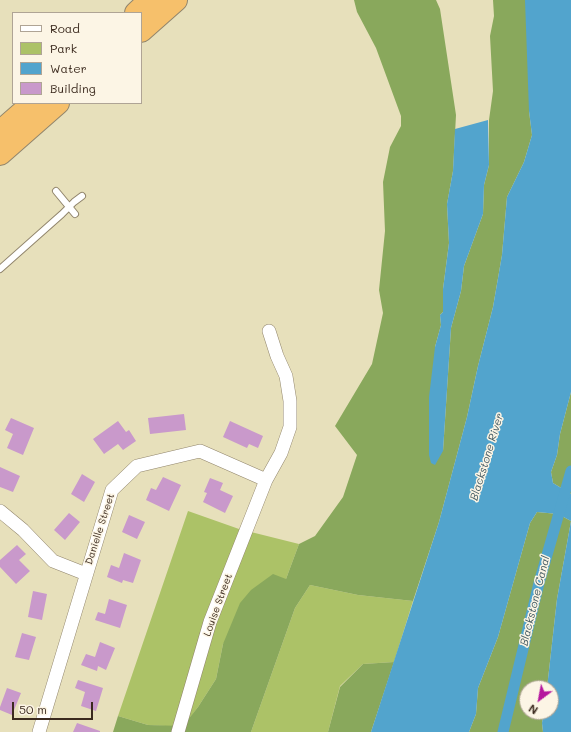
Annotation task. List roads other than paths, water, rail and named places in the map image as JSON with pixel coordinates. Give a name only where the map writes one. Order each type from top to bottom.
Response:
[{"type":"highway","points":[[137,12],[150,0]]},
{"type":"highway","points":[[142,30],[176,0]]},
{"type":"highway","points":[[0,132],[32,104]]},
{"type":"highway","points":[[0,154],[57,104]]},
{"type":"street","name":"Louise Street","points":[[178,732],[210,622],[266,480],[281,453],[290,427],[290,401],[286,376],[277,356],[269,331]]},
{"type":"street","name":"Danielle Street","points":[[39,732],[112,490],[137,466],[200,451],[266,480]]},
{"type":"street","points":[[0,511],[23,530],[53,561],[86,574]]},
{"type":"lane","points":[[56,191],[75,214]]},
{"type":"lane","points":[[0,269],[82,196]]},
{"type":"water","name":"Blackstone River","points":[[525,0],[571,0],[571,392],[560,434],[557,455],[551,472],[553,483],[571,494],[571,521],[558,514],[537,512],[530,523],[498,637],[478,688],[476,714],[469,732],[371,732],[439,522],[467,417],[493,307],[502,255],[507,197],[524,162],[532,135],[529,111]]},
{"type":"water","points":[[488,120],[489,165],[484,185],[483,214],[464,266],[461,291],[451,328],[443,451],[435,465],[431,463],[429,455],[429,397],[435,347],[441,325],[440,315],[443,312],[443,289],[449,243],[447,204],[453,171],[455,129]]},
{"type":"water","points":[[571,521],[571,732],[543,732],[543,720],[559,720],[559,680],[548,680],[557,599]]},
{"type":"waterway","name":"Blackstone Canal","points":[[503,732],[539,583],[571,471]]}]
